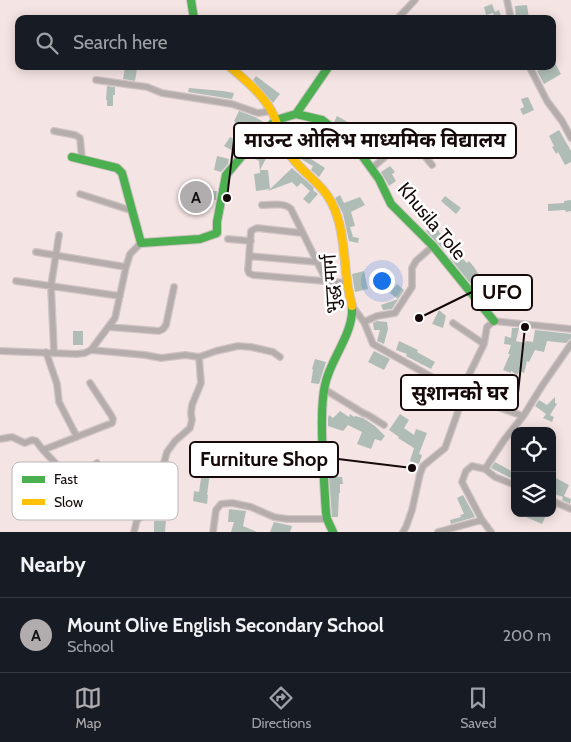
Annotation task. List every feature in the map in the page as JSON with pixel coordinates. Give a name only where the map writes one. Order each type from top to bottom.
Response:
[{"type":"street","points":[[191,0],[193,15]]},
{"type":"street","points":[[401,15],[415,0]]},
{"type":"street","points":[[507,0],[510,15]]},
{"type":"street","name":"भुद्ध मार्ग","points":[[233,70],[260,95],[272,111],[290,155],[296,164],[325,193],[334,208],[343,237],[347,283],[352,306],[349,324],[328,372],[324,389],[322,438],[327,519],[334,532]]},
{"type":"street","points":[[0,351],[77,354],[91,350],[115,318],[130,254],[141,243],[200,240],[217,233],[217,222],[226,175],[251,145],[276,120],[296,114],[326,70]]},
{"type":"street","points":[[531,70],[571,138]]},
{"type":"street","points":[[96,80],[147,87],[168,94],[232,104],[258,113],[272,111]]},
{"type":"street","name":"Khusila Tole","points":[[296,114],[322,120],[355,146],[379,179],[392,204],[433,246],[494,321]]},
{"type":"street","points":[[54,131],[75,135],[80,138],[82,159]]},
{"type":"street","points":[[355,146],[368,134]]},
{"type":"street","points":[[370,169],[407,138],[410,138],[432,165]]},
{"type":"street","points":[[72,157],[117,168],[122,173],[141,243]]},
{"type":"street","points":[[80,194],[133,211]]},
{"type":"street","points":[[262,206],[284,205],[290,208],[327,282]]},
{"type":"street","points":[[302,233],[257,228],[251,232],[249,273],[253,275],[347,283]]},
{"type":"street","points":[[54,352],[51,286],[59,235]]},
{"type":"street","points":[[228,239],[250,241]]},
{"type":"street","points":[[364,322],[377,316],[395,313],[412,287],[412,268],[416,261],[433,246]]},
{"type":"street","points":[[36,252],[126,267]]},
{"type":"street","points":[[249,256],[317,262]]},
{"type":"street","points":[[16,281],[120,296]]},
{"type":"street","points":[[109,327],[159,332],[166,325],[174,287]]},
{"type":"street","points":[[352,306],[364,322],[373,344],[462,394],[522,417]]},
{"type":"street","points":[[403,532],[412,510],[423,466],[445,448],[460,406],[466,381],[484,344],[487,327],[494,321],[571,328]]},
{"type":"street","points":[[453,323],[484,344]]},
{"type":"street","points":[[485,469],[571,344]]},
{"type":"street","points":[[91,350],[161,358],[185,355],[199,357],[238,346],[273,352],[280,357]]},
{"type":"street","points":[[46,352],[57,384],[59,402],[77,437]]},
{"type":"street","points":[[164,462],[167,452],[175,441],[190,428],[192,406],[201,383],[199,357]]},
{"type":"street","points":[[43,450],[112,423],[111,415],[90,383]]},
{"type":"street","points":[[324,389],[362,413],[384,424]]},
{"type":"street","points":[[0,439],[12,437],[25,442],[36,441],[54,462]]},
{"type":"street","points":[[491,532],[482,520],[462,482],[466,471],[472,466],[485,469],[495,477],[511,483]]},
{"type":"street","points":[[212,532],[216,510],[221,504],[232,503],[251,507],[274,517],[287,519],[327,519]]},
{"type":"street","points":[[556,503],[571,509]]},
{"type":"street","points":[[134,532],[138,520]]},
{"type":"street","points":[[438,532],[482,520]]},
{"type":"building","points":[[492,4],[495,12],[499,10],[501,15],[494,15],[493,13],[486,15],[484,7]]},
{"type":"building","points":[[527,5],[528,15],[516,15],[515,6]]},
{"type":"building","points":[[556,65],[561,74],[544,84],[537,71],[556,70]]},
{"type":"building","points":[[124,70],[137,70],[135,81],[123,79]]},
{"type":"building","points":[[256,76],[280,94],[273,103],[253,80]]},
{"type":"building","points":[[107,86],[115,87],[113,106],[107,106]]},
{"type":"building","points":[[189,88],[234,93],[232,99],[188,92]]},
{"type":"building","points":[[528,97],[534,110],[523,115],[520,109],[524,107],[521,99]]},
{"type":"building","points":[[239,111],[265,123],[254,134],[251,131],[257,123],[238,125],[234,121]]},
{"type":"building","points":[[337,116],[356,129],[352,134],[334,122]]},
{"type":"building","points":[[559,130],[571,151],[571,162],[565,165],[558,152],[556,154],[552,147],[554,146],[549,136]]},
{"type":"building","points":[[230,137],[240,142],[235,152],[224,146]]},
{"type":"building","points":[[293,138],[302,144],[305,139],[310,142],[307,147],[315,152],[311,159],[325,168],[319,177],[311,170],[313,166],[299,158],[290,143]]},
{"type":"building","points":[[256,148],[263,152],[265,149],[270,151],[260,170],[268,170],[270,189],[256,191],[254,174],[260,173],[259,161],[249,156]]},
{"type":"building","points":[[217,156],[229,159],[228,164],[221,172],[214,170]]},
{"type":"building","points":[[390,166],[395,172],[392,174],[396,181],[389,186],[381,172]]},
{"type":"building","points":[[292,168],[318,194],[309,204],[303,199],[310,191],[301,183],[297,187],[292,182],[268,191]]},
{"type":"building","points":[[202,186],[212,187],[212,191],[217,191],[216,200],[201,198]]},
{"type":"building","points":[[340,195],[344,203],[360,197],[365,205],[351,212],[355,226],[350,227],[353,237],[359,238],[358,243],[349,241],[343,214],[335,198]]},
{"type":"building","points":[[445,196],[461,208],[456,214],[441,201]]},
{"type":"building","points":[[571,200],[571,211],[548,211],[548,204],[564,203],[564,201]]},
{"type":"building","points":[[431,224],[450,244],[444,250],[426,231]]},
{"type":"building","points":[[457,253],[474,267],[484,283],[479,286],[482,290],[488,285],[491,288],[485,293],[487,296],[483,299],[450,258]]},
{"type":"building","points":[[364,271],[368,289],[355,292],[352,274]]},
{"type":"building","points":[[397,284],[404,290],[392,309],[383,310],[381,305],[398,299],[390,293]]},
{"type":"building","points":[[439,310],[446,316],[443,328],[432,324]]},
{"type":"building","points":[[377,321],[387,322],[388,329],[384,344],[377,341],[380,330],[374,330],[373,323]]},
{"type":"building","points":[[512,328],[519,328],[516,341],[525,343],[526,341],[533,342],[535,330],[571,334],[571,339],[566,343],[547,341],[544,352],[535,350],[529,362],[527,361],[524,373],[520,371],[517,375],[511,371],[511,373],[503,370],[510,354],[508,354],[511,345],[504,344],[505,336],[511,338]]},
{"type":"building","points":[[73,331],[83,331],[83,345],[73,345]]},
{"type":"building","points":[[399,341],[418,350],[417,352],[435,362],[431,369],[406,356],[407,354],[396,350]]},
{"type":"building","points":[[374,351],[390,359],[384,370],[368,362]]},
{"type":"building","points":[[315,359],[326,362],[319,384],[311,383]]},
{"type":"building","points":[[555,397],[555,403],[557,404],[550,415],[554,417],[552,422],[543,418],[546,414],[535,406],[539,400],[547,405]]},
{"type":"building","points":[[340,411],[349,417],[350,414],[354,417],[363,418],[385,436],[381,441],[375,439],[371,449],[357,444],[362,432],[348,425],[343,431],[328,426],[329,415],[333,418]]},
{"type":"building","points":[[400,414],[409,420],[404,428],[414,435],[416,429],[427,433],[419,454],[422,455],[419,464],[410,461],[414,448],[389,430]]},
{"type":"building","points":[[192,455],[212,458],[207,504],[193,501],[194,491],[199,492],[203,464],[191,462]]},
{"type":"building","points":[[495,462],[511,471],[511,478],[491,468]]},
{"type":"building","points":[[329,477],[342,477],[343,484],[340,484],[338,517],[332,517]]},
{"type":"building","points":[[556,478],[569,485],[564,496],[571,499],[570,504],[562,500],[563,497],[556,494]]},
{"type":"building","points":[[463,495],[475,517],[451,524],[450,520],[461,517],[460,515],[464,514],[457,498]]},
{"type":"building","points":[[229,509],[246,511],[243,526],[257,532],[231,532],[234,522],[228,522]]},
{"type":"building","points":[[526,517],[545,517],[542,524]]},
{"type":"building","points":[[154,521],[166,521],[165,532],[154,532]]},
{"type":"building","points":[[274,522],[292,526],[290,532],[270,532]]},
{"type":"traffic: fast","points":[[191,0],[193,15]]},
{"type":"traffic: fast","points":[[72,157],[117,168],[122,173],[141,243],[200,239],[217,233],[217,222],[226,175],[251,145],[276,120],[296,114],[326,70]]},
{"type":"traffic: fast","points":[[296,114],[322,120],[355,146],[379,179],[391,204],[433,246],[494,321]]},
{"type":"traffic: fast","points":[[333,532],[326,512],[322,404],[328,375],[346,336],[352,316],[352,306]]},
{"type":"traffic: slow","points":[[233,70],[264,100],[273,114],[289,153],[297,164],[323,189],[333,205],[340,225],[347,283],[352,306]]},
{"type":"place","name":"Mount Olive English Secondary School","points":[[196,197]]},
{"type":"place","name":"माउन्ट ओलिभ माध्यमिक विद्यालय","points":[[227,198]]},
{"type":"place","name":"UFO","points":[[419,318]]},
{"type":"place","name":"सुशानको घर","points":[[525,327]]},
{"type":"place","name":"Furniture Shop","points":[[412,468]]}]
